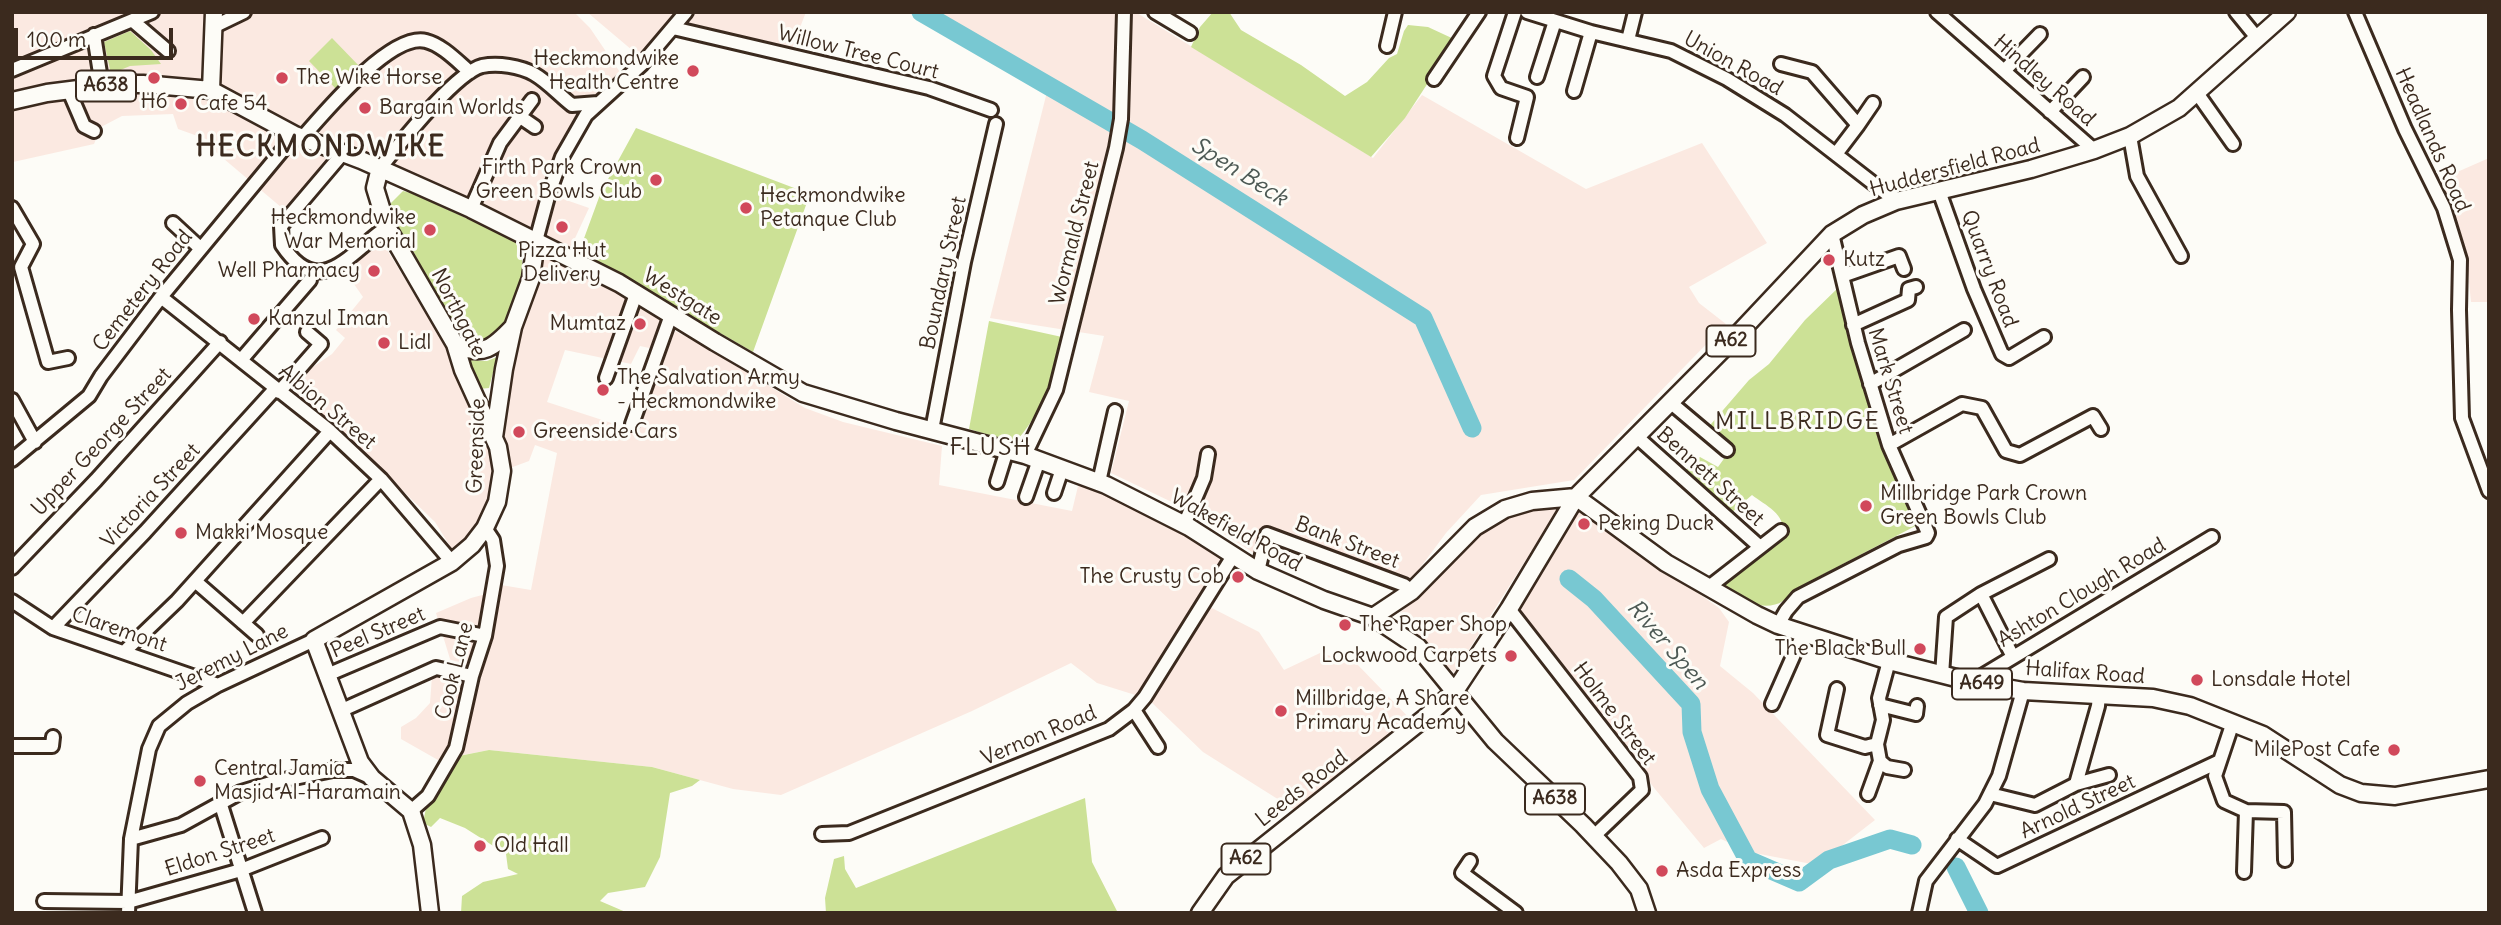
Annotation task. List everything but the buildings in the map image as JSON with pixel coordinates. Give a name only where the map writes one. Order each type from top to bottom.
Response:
[{"type":"main road","name":"Huddersfield Road","points":[[1576,497],[1832,234],[1864,215],[1896,201],[2015,173],[2094,150],[2130,136],[2179,108],[2287,12]]},
{"type":"main road","points":[[211,90],[215,19]]},
{"type":"main road","points":[[178,86],[212,63]]},
{"type":"main road","name":"A638","points":[[12,101],[103,86],[143,84],[211,90],[299,137],[380,168]]},
{"type":"main road","name":"Westgate","points":[[380,168],[471,209],[636,294],[803,393],[968,440]]},
{"type":"main road","name":"Northgate","points":[[380,168],[375,188],[387,227],[456,344],[463,370],[494,438]]},
{"type":"main road","name":"Greenside","points":[[485,528],[497,502],[502,471],[494,438],[501,382],[513,327],[531,278],[536,241]]},
{"type":"main road","points":[[456,344],[467,350],[482,351],[500,340],[513,327]]},
{"type":"main road","name":"Wakefield Road","points":[[968,440],[1032,458],[1099,482],[1184,525],[1258,571],[1324,600],[1373,617]]},
{"type":"main road","points":[[1373,617],[1412,591],[1475,527],[1499,513],[1532,501],[1576,497]]},
{"type":"main road","name":"Halifax Road","points":[[1576,497],[1666,563],[1778,625],[1889,661],[1972,682],[2023,691],[2153,698],[2190,706],[2263,734],[2340,785],[2361,793],[2382,796],[2411,794],[2489,779]]},
{"type":"main road","name":"Leeds Road","points":[[1200,913],[1233,870],[1455,691],[1509,609],[1576,497]]},
{"type":"main road","name":"Jeremy Lane","points":[[314,640],[452,562],[472,545],[485,528]]},
{"type":"main road","name":"A638","points":[[1373,617],[1418,647],[1495,741],[1619,863],[1639,890],[1647,913]]},
{"type":"main road","points":[[314,640],[359,762],[372,778],[411,811],[422,845],[429,913]]},
{"type":"street","points":[[12,69],[152,12]]},
{"type":"street","points":[[215,19],[244,12]]},
{"type":"street","points":[[536,241],[562,157],[586,115],[626,81],[686,12]]},
{"type":"street","name":"Wormald Street","points":[[1026,496],[1032,458],[1056,390],[1116,148],[1121,119],[1124,12]]},
{"type":"street","points":[[1155,12],[1190,33]]},
{"type":"street","points":[[1387,46],[1395,12]]},
{"type":"street","points":[[1434,79],[1479,12]]},
{"type":"street","points":[[1515,12],[1494,76],[1501,88],[1528,97],[1517,138]]},
{"type":"street","name":"Union Road","points":[[1527,12],[1591,32],[1671,51],[1727,79],[1785,115],[1896,201]]},
{"type":"street","points":[[1628,40],[1635,12]]},
{"type":"street","name":"Hindley Road","points":[[1937,12],[2094,150]]},
{"type":"street","points":[[2236,12],[2258,39]]},
{"type":"street","name":"Headlands Road","points":[[2355,12],[2405,129],[2444,208],[2460,260],[2462,418],[2489,491]]},
{"type":"street","points":[[133,21],[168,51]]},
{"type":"street","points":[[1537,77],[1555,21]]},
{"type":"street","name":"Willow Tree Court","points":[[673,28],[929,88],[991,110]]},
{"type":"street","points":[[1574,91],[1591,32]]},
{"type":"street","points":[[2004,71],[2040,34]]},
{"type":"street","points":[[94,35],[103,86]]},
{"type":"street","name":"Cemetery Road","points":[[12,460],[89,396],[101,376],[200,247],[349,86],[403,42],[425,40],[470,72]]},
{"type":"street","points":[[1781,64],[1812,72],[1858,125]]},
{"type":"street","points":[[380,168],[454,84],[482,66],[509,65],[534,73],[572,105],[598,103]]},
{"type":"street","points":[[2050,112],[2083,78]]},
{"type":"street","points":[[69,90],[84,126],[94,131]]},
{"type":"street","points":[[2197,93],[2233,144]]},
{"type":"street","points":[[471,209],[500,143],[531,100]]},
{"type":"street","points":[[565,100],[573,117],[575,135]]},
{"type":"street","points":[[1836,154],[1873,103]]},
{"type":"street","points":[[519,116],[535,127]]},
{"type":"street","name":"Boundary Street","points":[[932,430],[964,262],[996,124]]},
{"type":"street","points":[[2130,136],[2137,176],[2181,256]]},
{"type":"street","points":[[343,153],[281,226],[282,245],[303,269],[313,273],[325,271],[340,264],[387,227]]},
{"type":"street","name":"Quarry Road","points":[[1938,191],[1974,289],[2002,354],[2009,358],[2044,337]]},
{"type":"street","points":[[12,208],[33,244],[21,267],[48,362],[68,358]]},
{"type":"street","points":[[173,223],[200,247]]},
{"type":"street","name":"Mark Street","points":[[1778,625],[1798,597],[1899,545],[1926,537],[1928,533],[1889,445],[1853,325],[1832,234]]},
{"type":"street","points":[[1842,276],[1899,256],[1904,269]]},
{"type":"street","points":[[241,360],[310,280]]},
{"type":"street","points":[[1853,325],[1908,300],[1909,289],[1916,287]]},
{"type":"street","points":[[606,378],[636,294]]},
{"type":"street","name":"Albion Street","points":[[161,297],[330,431],[381,479],[452,562]]},
{"type":"street","points":[[632,424],[671,315]]},
{"type":"street","points":[[1870,384],[1964,330]]},
{"type":"street","name":"Victoria Street","points":[[53,628],[320,344],[307,332]]},
{"type":"street","name":"Upper George Street","points":[[12,568],[96,480],[219,342]]},
{"type":"street","points":[[12,400],[38,439]]},
{"type":"street","points":[[1670,402],[1727,450]]},
{"type":"street","points":[[1889,445],[1962,404],[1982,408],[2006,451],[2020,455],[2093,416],[2101,429]]},
{"type":"street","points":[[1099,482],[1115,411]]},
{"type":"street","points":[[125,651],[177,601],[330,431]]},
{"type":"street","name":"Bennett Street","points":[[1636,436],[1759,546]]},
{"type":"street","points":[[997,482],[1007,450]]},
{"type":"street","points":[[1184,525],[1204,478],[1208,454]]},
{"type":"street","points":[[1054,493],[1062,469]]},
{"type":"street","points":[[243,622],[381,479]]},
{"type":"street","name":"Cook Lane","points":[[411,811],[428,796],[456,748],[472,676],[485,636],[497,566],[493,540],[485,528]]},
{"type":"street","points":[[1709,587],[1781,531]]},
{"type":"street","name":"Bank Street","points":[[1258,571],[1267,534],[1404,585],[1412,591]]},
{"type":"street","name":"Ashton Clough Road","points":[[1972,682],[2212,537]]},
{"type":"street","name":"Vernon Road","points":[[822,834],[849,833],[1107,731],[1146,697],[1233,556]]},
{"type":"street","points":[[1942,675],[1946,617],[1981,594],[2049,559]]},
{"type":"street","points":[[195,581],[257,635]]},
{"type":"street","points":[[1981,594],[2013,657]]},
{"type":"street","name":"Claremont","points":[[12,601],[53,628],[218,685]]},
{"type":"street","name":"Holme Street","points":[[1509,609],[1640,777],[1642,790],[1593,837]]},
{"type":"street","name":"Peel Street","points":[[327,675],[440,627],[485,636]]},
{"type":"street","points":[[1772,704],[1803,634]]},
{"type":"street","name":"Jeremy Lane","points":[[128,907],[131,839],[149,749],[159,726],[187,703],[218,685],[314,640]]},
{"type":"street","points":[[1868,794],[1880,761],[1877,744],[1883,720],[1879,698],[1889,661]]},
{"type":"street","points":[[340,711],[436,668],[472,676]]},
{"type":"street","points":[[1837,689],[1824,738],[1865,747],[1877,744]]},
{"type":"street","points":[[1919,913],[1926,881],[1990,794],[1999,776],[2023,691]]},
{"type":"street","points":[[2077,784],[2098,706],[2098,695]]},
{"type":"street","points":[[1880,705],[1916,714],[1917,706]]},
{"type":"street","points":[[1134,710],[1157,747]]},
{"type":"street","points":[[2233,722],[2215,776],[2224,801],[2246,811],[2284,812],[2285,860]]},
{"type":"street","points":[[12,746],[52,746],[53,737]]},
{"type":"street","points":[[1880,761],[1887,767],[1904,771]]},
{"type":"street","name":"Arnold Street","points":[[1957,839],[1997,866],[2220,761]]},
{"type":"street","points":[[131,839],[181,825],[241,792],[274,782],[333,770],[354,770],[372,778]]},
{"type":"street","points":[[1990,794],[2035,805],[2077,784],[2109,775]]},
{"type":"street","points":[[221,805],[255,913]]},
{"type":"street","points":[[2244,872],[2246,811]]},
{"type":"street","name":"Eldon Street","points":[[44,901],[128,907],[241,870],[322,838]]},
{"type":"street","points":[[1470,861],[1462,873],[1516,913]]},
{"type":"shaded area","points":[[12,12],[574,12],[590,28],[626,81],[598,103],[549,194],[589,208],[564,262],[636,294],[666,318],[654,349],[640,346],[631,364],[565,350],[547,402],[636,431],[675,331],[805,408],[843,422],[942,446],[939,485],[1072,511],[1079,482],[1145,509],[1228,558],[1204,604],[1259,632],[1284,670],[1320,653],[1356,663],[1416,725],[1303,815],[1203,752],[1148,699],[1097,683],[1071,663],[972,711],[781,795],[733,789],[652,767],[489,750],[438,760],[401,739],[401,727],[416,718],[430,703],[432,676],[450,659],[436,613],[486,594],[501,585],[531,590],[557,453],[535,445],[529,461],[502,471],[485,528],[453,551],[435,522],[342,432],[289,386],[332,354],[345,338],[336,330],[363,297],[340,264],[381,240],[491,418],[538,243],[337,157],[288,213],[211,148],[206,139],[178,129],[173,114],[122,116],[101,127],[94,144],[13,162]]},
{"type":"shaded area","points":[[587,12],[806,12],[791,51],[690,24],[674,14],[639,56]]},
{"type":"shaded area","points":[[936,12],[1137,13],[1373,158],[1422,95],[1586,189],[1702,143],[1767,243],[1689,287],[1699,303],[1726,324],[1574,480],[1481,495],[1446,533],[1411,580],[1269,526],[1257,555],[1178,505],[1111,473],[1129,401],[1089,392],[1104,336],[990,318],[1050,80]]},
{"type":"shaded area","points":[[2489,158],[2489,302],[2471,302],[2466,252],[2439,180]]},
{"type":"shaded area","points":[[1561,501],[1454,673],[1398,615],[1490,524],[1508,512]]},
{"type":"shaded area","points":[[1580,509],[1719,608],[1729,622],[1720,666],[1753,693],[1875,820],[1817,865],[1749,852],[1721,839],[1704,848],[1517,610]]},
{"type":"green space","points":[[1213,12],[1229,12],[1241,30],[1301,65],[1345,96],[1367,82],[1389,58],[1397,54],[1408,25],[1428,27],[1456,40],[1405,118],[1371,157],[1191,47],[1200,27]]},
{"type":"green space","points":[[130,31],[151,50],[161,64],[130,66],[111,74],[104,42]]},
{"type":"green space","points":[[332,38],[361,68],[337,90],[309,61]]},
{"type":"green space","points":[[636,128],[810,194],[753,352],[579,252],[601,192]]},
{"type":"green space","points":[[403,191],[520,243],[524,277],[497,336],[477,346],[462,340],[456,332],[410,245],[386,208]]},
{"type":"green space","points":[[1841,285],[1921,523],[1795,589],[1775,605],[1748,603],[1714,588],[1782,533],[1781,521],[1774,511],[1752,495],[1730,514],[1684,472],[1700,457],[1718,467],[1728,453],[1705,431],[1749,380],[1769,364],[1805,320]]},
{"type":"green space","points":[[989,321],[1062,337],[1041,404],[1018,439],[1006,440],[969,429]]},
{"type":"green space","points":[[497,357],[489,388],[479,389],[467,360],[487,361]]},
{"type":"green space","points":[[489,750],[652,767],[700,780],[692,786],[670,793],[660,857],[645,887],[608,893],[600,901],[628,913],[461,913],[462,896],[483,882],[518,874],[508,869],[506,854],[465,828],[440,818],[431,827],[423,823],[427,803],[454,757]]},
{"type":"green space","points":[[1085,798],[1092,862],[1118,913],[826,913],[825,898],[834,859],[844,856],[845,869],[856,888]]},
{"type":"waterway","name":"Spen Beck","points":[[921,12],[1142,140],[1423,318],[1472,428]]},
{"type":"waterway","name":"River Spen","points":[[1569,579],[1594,599],[1691,704],[1692,732],[1710,789],[1748,860],[1799,882],[1829,860],[1890,839],[1912,845]]},
{"type":"waterway","name":"River Spen","points":[[1956,867],[1979,913]]},
{"type":"place","name":"Heckmondwike Health Centre","points":[[693,71]]},
{"type":"place","name":"H6","points":[[154,78]]},
{"type":"place","name":"The Wike Horse","points":[[282,78]]},
{"type":"place","name":"Cafe 54","points":[[181,104]]},
{"type":"place","name":"Bargain Worlds","points":[[365,108]]},
{"type":"place","name":"Firth Park Crown Green Bowls Club","points":[[656,180]]},
{"type":"place","name":"Heckmondwike Petanque Club","points":[[746,208]]},
{"type":"place","name":"Pizza Hut Delivery","points":[[562,227]]},
{"type":"place","name":"Heckmondwike War Memorial","points":[[430,230]]},
{"type":"place","name":"Kutz","points":[[1829,260]]},
{"type":"place","name":"Well Pharmacy","points":[[374,271]]},
{"type":"place","name":"Kanzul Iman","points":[[254,319]]},
{"type":"place","name":"Mumtaz","points":[[640,324]]},
{"type":"place","name":"Lidl","points":[[384,343]]},
{"type":"place","name":"The Salvation Army - Heckmondwike","points":[[603,390]]},
{"type":"place","name":"Greenside Cars","points":[[519,432]]},
{"type":"place","name":"Millbridge Park Crown Green Bowls Club","points":[[1866,506]]},
{"type":"place","name":"Peking Duck","points":[[1584,524]]},
{"type":"place","name":"Makki Mosque","points":[[181,533]]},
{"type":"place","name":"The Crusty Cob","points":[[1238,577]]},
{"type":"place","name":"The Paper Shop","points":[[1345,625]]},
{"type":"place","name":"The Black Bull","points":[[1920,649]]},
{"type":"place","name":"Lockwood Carpets","points":[[1511,656]]},
{"type":"place","name":"Lonsdale Hotel","points":[[2197,680]]},
{"type":"place","name":"Millbridge, A Share Primary Academy","points":[[1281,711]]},
{"type":"place","name":"MilePost Cafe","points":[[2394,750]]},
{"type":"place","name":"Central Jamia Masjid Al-Haramain","points":[[200,781]]},
{"type":"place","name":"Old Hall","points":[[480,846]]},
{"type":"place","name":"Asda Express","points":[[1662,871]]},
{"type":"district","name":"HECKMONDWIKE","points":[[321,148]]},
{"type":"district","name":"MILLBRIDGE","points":[[1798,422]]},
{"type":"district","name":"FLUSH","points":[[991,448]]}]
